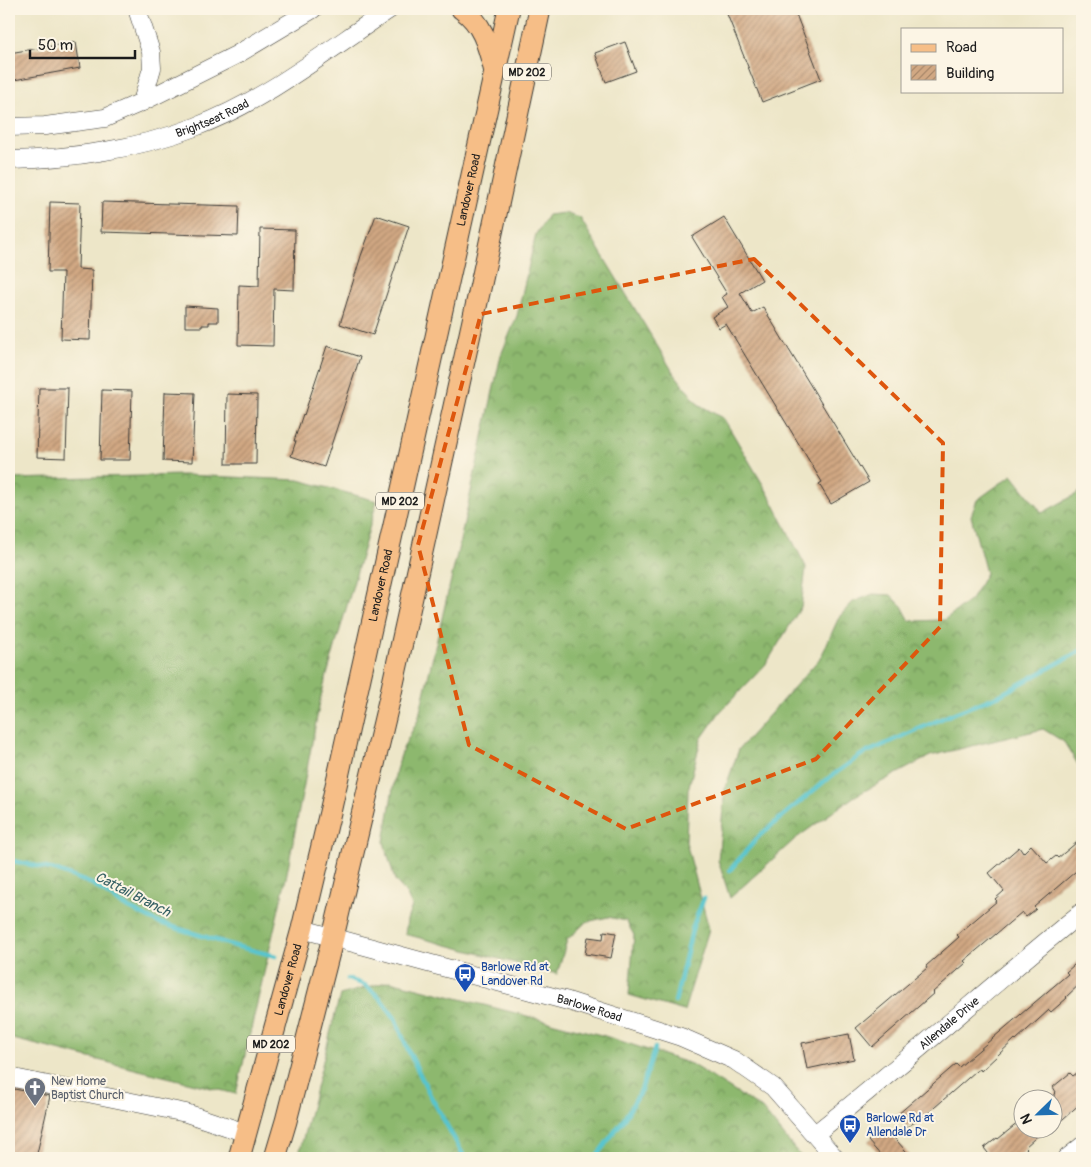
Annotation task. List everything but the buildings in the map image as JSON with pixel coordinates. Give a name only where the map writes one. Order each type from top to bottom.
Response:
[{"type":"main road","points":[[462,9],[477,22],[484,34],[495,73]]},
{"type":"main road","name":"Landover Road","points":[[239,1158],[302,929],[331,808],[509,9]]},
{"type":"main road","name":"MD 202","points":[[274,1158],[286,1121],[333,937],[390,697],[482,284],[540,9]]},
{"type":"street","points":[[9,126],[45,126],[105,118],[142,102],[236,55],[313,9]]},
{"type":"street","name":"Brightseat Road","points":[[9,160],[63,157],[101,151],[166,138],[197,127],[284,81],[390,9]]},
{"type":"street","points":[[138,12],[151,52],[152,68],[142,102]]},
{"type":"street","name":"Allendale Drive","points":[[815,1134],[884,1080],[1082,912]]},
{"type":"street","name":"Barlowe Road","points":[[302,929],[568,1001],[681,1037],[734,1060],[773,1087],[836,1158]]},
{"type":"street","points":[[9,1077],[186,1113],[246,1133]]},
{"type":"street","points":[[1067,1158],[1082,1146]]},
{"type":"highlighted area","points":[[754,259],[943,443],[940,627],[816,759],[626,829],[469,745],[418,545],[481,314]]},
{"type":"green space","points":[[564,213],[580,218],[673,372],[698,404],[724,419],[768,493],[806,567],[801,607],[766,664],[720,712],[701,739],[688,790],[686,842],[709,929],[684,1011],[629,995],[634,935],[626,921],[608,917],[586,922],[567,940],[557,974],[405,934],[412,906],[406,893],[395,880],[384,842],[396,770],[404,746],[418,720],[501,355],[517,316],[536,234],[548,215]]},
{"type":"green space","points":[[184,475],[299,480],[377,501],[321,696],[286,878],[236,1094],[9,1038],[9,479]]},
{"type":"green space","points":[[1012,475],[1042,513],[1082,491],[1082,771],[1064,742],[1043,729],[930,756],[855,796],[795,839],[730,898],[718,860],[725,789],[739,749],[821,657],[839,617],[853,602],[873,594],[891,595],[902,606],[910,621],[944,620],[971,600],[986,573],[971,516],[977,500]]},
{"type":"green space","points":[[390,981],[605,1036],[691,1064],[762,1109],[802,1158],[298,1158],[340,995]]},
{"type":"waterway","points":[[730,870],[759,836],[826,780],[861,755],[952,714],[1000,695],[1082,650]]},
{"type":"waterway","name":"Cattail Branch","points":[[9,860],[55,870],[92,884],[121,904],[157,922],[235,946],[276,956]]},
{"type":"waterway","points":[[675,1002],[693,926],[704,898]]},
{"type":"waterway","name":"Cattail Branch","points":[[348,979],[365,985],[380,998],[395,1018],[430,1095],[465,1158]]},
{"type":"waterway","points":[[595,1158],[624,1119],[641,1090],[655,1048]]},
{"type":"place","name":"Barlowe Rd at Landover Rd","points":[[465,993]]},
{"type":"place","name":"New Home Baptist Church","points":[[35,1107]]},
{"type":"place","name":"Barlowe Rd at Allendale Dr","points":[[850,1144]]}]
